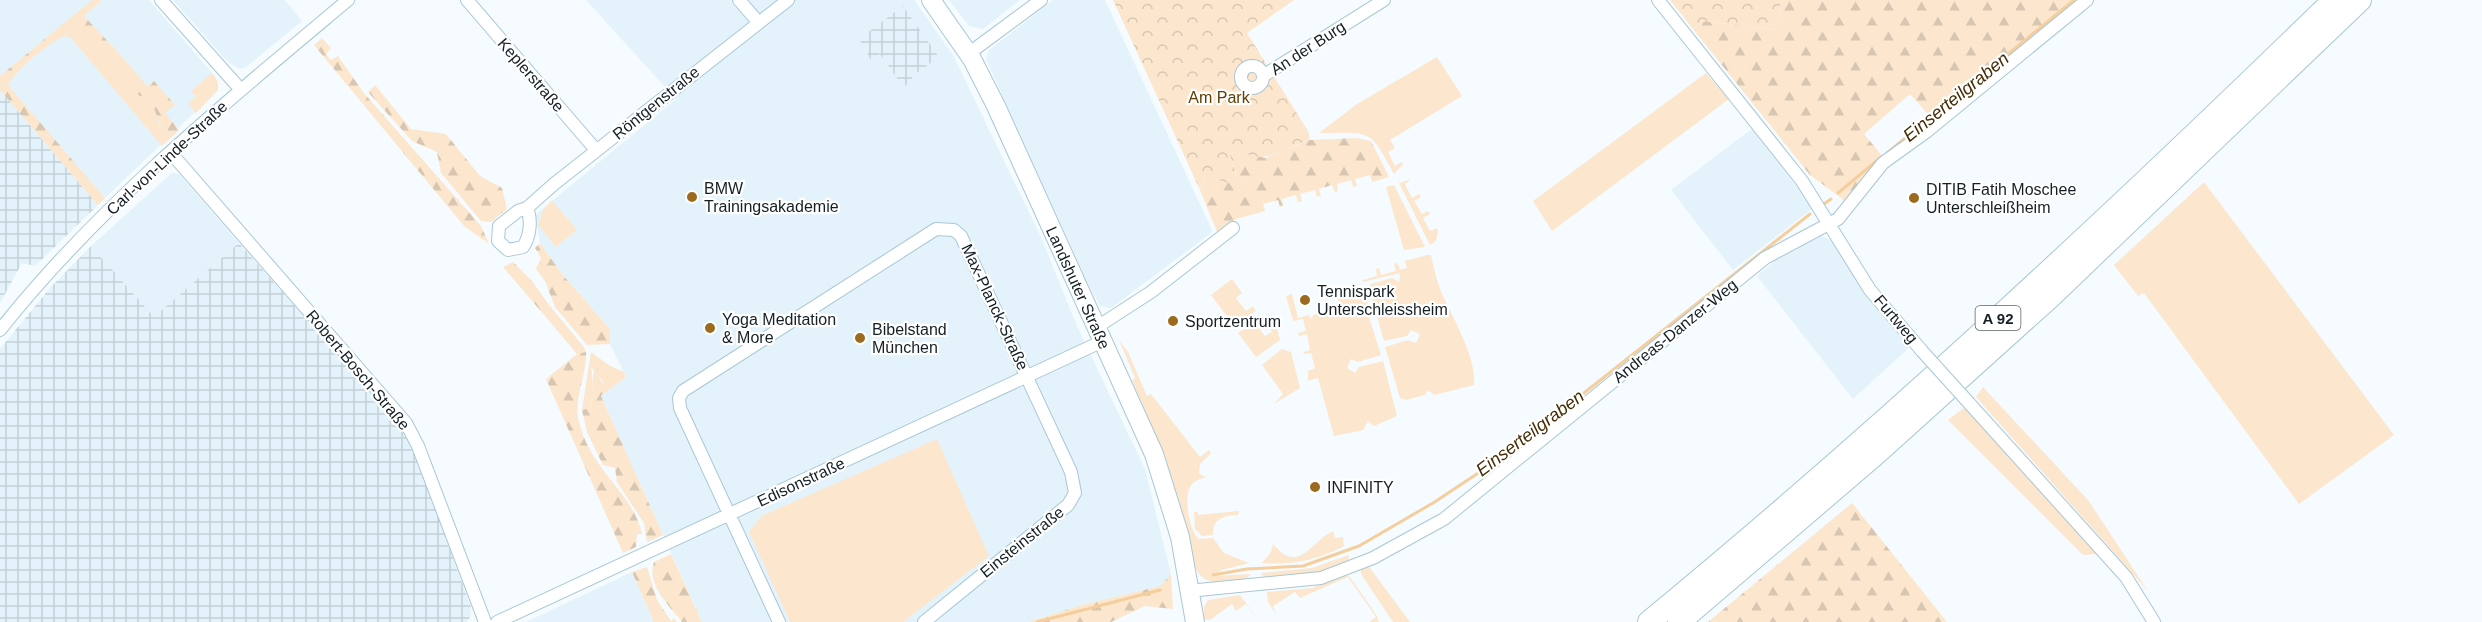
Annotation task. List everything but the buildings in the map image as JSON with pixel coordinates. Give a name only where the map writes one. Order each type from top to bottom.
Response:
[{"type":"highway","name":"A 92","points":[[1649,622],[1905,402],[2040,280],[2334,0]]},
{"type":"highway","name":"A 92","points":[[1679,622],[1871,458],[2051,296],[2360,0]]},
{"type":"main road","name":"Landshuter Straße","points":[[931,0],[968,54],[1014,142],[1143,426],[1167,491],[1180,537],[1195,622]]},
{"type":"main road","name":"Landshuter Straße","points":[[1184,622],[1188,591]]},
{"type":"street","points":[[161,0],[241,90]]},
{"type":"street","name":"Carl-von-Linde-Straße","points":[[0,330],[42,277],[171,153],[241,90],[348,0]]},
{"type":"street","name":"Keplerstraße","points":[[467,0],[596,150]]},
{"type":"street","points":[[739,0],[759,23]]},
{"type":"street","name":"Röntgenstraße","points":[[527,208],[596,150],[788,0]]},
{"type":"street","points":[[968,54],[1041,0]]},
{"type":"street","name":"An der Burg","points":[[1263,76],[1384,0]]},
{"type":"street","name":"Furtweg","points":[[1658,0],[1802,182],[1870,290],[2126,577],[2154,622]]},
{"type":"street","name":"Andreas-Danzer-Weg","points":[[1188,591],[1321,578],[1373,558],[1421,534],[1444,519],[1765,258],[1829,225],[1848,209],[1883,163],[1926,132],[2087,0]]},
{"type":"street","name":"Robert-Bosch-Straße","points":[[171,153],[406,423],[418,446],[485,622]]},
{"type":"street","name":"Max-Planck-Straße","points":[[730,516],[680,408],[679,398],[682,391],[936,229],[944,228],[961,236],[1027,377]]},
{"type":"street","name":"Edisonstraße","points":[[497,622],[1027,377],[1100,334],[1233,228]]},
{"type":"street","name":"Einsteinstraße","points":[[924,622],[1068,505],[1075,493],[1071,472],[1027,377]]},
{"type":"street","points":[[730,516],[780,622]]},
{"type":"shaded area","points":[[0,0],[149,0],[215,76],[218,90],[105,198],[0,79]]},
{"type":"shaded area","points":[[173,0],[285,0],[302,21],[246,67],[240,69],[227,61]]},
{"type":"shaded area","points":[[586,0],[914,0],[953,55],[1041,237],[1077,326],[1145,469],[1171,574],[1160,586],[1082,605],[1028,622],[702,622],[601,396],[626,377],[610,344],[610,329],[562,274],[540,243],[535,215],[676,99]]},
{"type":"shaded area","points":[[949,0],[1020,0],[983,29],[969,26]]},
{"type":"shaded area","points":[[1053,0],[1105,0],[1212,230],[1210,234],[1111,308],[1100,306],[1087,282],[986,59],[989,50]]},
{"type":"shaded area","points":[[903,6],[939,57],[915,74],[904,88],[880,54],[871,60],[859,39]]},
{"type":"shaded area","points":[[0,90],[98,205],[35,266],[22,263],[0,303]]},
{"type":"shaded area","points":[[1753,128],[1813,208],[1733,270],[1671,190]]},
{"type":"shaded area","points":[[172,173],[179,174],[239,243],[154,318],[91,246]]},
{"type":"shaded area","points":[[1820,235],[1835,242],[1911,346],[1853,399],[1757,276],[1777,259]]},
{"type":"shaded area","points":[[239,243],[399,423],[417,460],[471,607],[467,622],[0,622],[0,349],[50,288],[91,246],[154,317]]},
{"type":"shaded area","points":[[632,572],[654,622],[526,622]]},
{"type":"green space","points":[[92,0],[102,0],[84,16],[116,50],[118,59],[109,63],[101,61],[78,27],[49,45],[22,68],[8,85],[105,198],[98,205],[0,90],[0,76]]},
{"type":"green space","name":"Am Park","points":[[1113,0],[1294,0],[1247,33],[1308,131],[1310,140],[1267,156],[1249,155],[1240,150],[1230,155],[1237,177],[1247,181],[1234,185],[1206,176],[1200,190]]},
{"type":"green space","points":[[1670,0],[1781,0],[1777,30],[1703,21],[1693,29]]},
{"type":"green space","points":[[1781,0],[2081,0],[1933,120],[1910,94],[1864,134],[1884,158],[1845,201],[1810,175],[1693,29],[1703,21],[1777,30]]},
{"type":"green space","points":[[78,27],[101,61],[117,59],[116,50],[138,75],[133,77],[138,95],[150,99],[160,126],[174,135],[162,146],[71,38],[64,36]]},
{"type":"green space","points":[[322,38],[331,48],[326,54],[331,60],[338,56],[363,92],[481,226],[489,244],[464,226],[314,45]]},
{"type":"green space","points":[[1437,57],[1462,96],[1390,140],[1395,148],[1388,152],[1395,166],[1402,162],[1403,164],[1394,174],[1379,148],[1367,136],[1349,133],[1319,133],[1357,104]]},
{"type":"green space","points":[[212,73],[218,82],[218,90],[196,113],[188,103],[196,96],[191,91]]},
{"type":"green space","points":[[1706,73],[1729,99],[1552,231],[1533,201]]},
{"type":"green space","points":[[138,75],[147,86],[154,81],[175,105],[165,113],[179,130],[174,135],[161,126],[150,99],[138,95],[132,88],[133,77]]},
{"type":"green space","points":[[375,85],[411,129],[446,134],[480,176],[502,188],[507,209],[491,222],[481,221],[441,173],[437,152],[412,141],[368,92]]},
{"type":"green space","points":[[1356,138],[1371,141],[1389,177],[1372,182],[1370,175],[1355,179],[1357,186],[1353,187],[1351,180],[1337,184],[1338,191],[1335,192],[1332,185],[1319,189],[1321,196],[1317,197],[1315,190],[1300,194],[1302,201],[1298,202],[1296,195],[1282,199],[1283,206],[1280,207],[1278,200],[1263,204],[1265,211],[1236,219],[1217,232],[1200,190],[1206,176],[1215,177],[1222,182],[1247,181],[1237,177],[1230,155],[1240,150],[1265,158],[1310,140]]},
{"type":"green space","points":[[1411,179],[1405,184],[1412,198],[1419,194],[1421,197],[1414,201],[1422,214],[1428,211],[1430,214],[1423,218],[1430,231],[1437,228],[1438,231],[1436,241],[1430,245],[1399,183]]},
{"type":"green space","points":[[2204,182],[2394,435],[2299,504],[2144,293],[2138,296],[2114,265]]},
{"type":"green space","points":[[1394,185],[1425,247],[1404,250],[1386,187]]},
{"type":"green space","points":[[552,200],[577,230],[556,247],[538,225],[543,210]]},
{"type":"green space","points":[[540,243],[562,274],[610,329],[610,344],[587,345],[555,307],[545,281],[536,269],[541,258],[535,248]]},
{"type":"green space","points":[[1431,255],[1441,291],[1468,352],[1474,385],[1434,395],[1428,390],[1425,395],[1406,400],[1400,398],[1385,347],[1408,340],[1416,343],[1420,334],[1411,330],[1407,336],[1384,341],[1369,287],[1371,284],[1392,278],[1399,282],[1400,273],[1363,282],[1363,280],[1377,276],[1376,269],[1379,268],[1381,275],[1396,271],[1394,264],[1398,263],[1400,270],[1407,268],[1405,261]]},
{"type":"green space","points":[[513,262],[532,281],[549,305],[545,316],[503,267]]},
{"type":"green space","points":[[1232,279],[1242,293],[1236,298],[1246,311],[1253,306],[1256,311],[1249,315],[1251,318],[1239,327],[1235,321],[1232,323],[1211,295]]},
{"type":"green space","points":[[1362,288],[1381,355],[1358,362],[1351,359],[1347,368],[1355,373],[1359,367],[1383,361],[1397,416],[1374,426],[1368,421],[1363,430],[1334,436],[1318,378],[1308,381],[1308,371],[1315,368],[1311,353],[1304,354],[1303,352],[1310,350],[1307,334],[1299,336],[1298,333],[1306,331],[1303,319],[1293,321],[1286,296],[1292,294],[1298,318],[1309,315],[1311,319],[1313,315],[1339,310],[1341,307],[1336,295]]},
{"type":"green space","points":[[549,305],[586,352],[577,354],[545,316]]},
{"type":"green space","points":[[1254,322],[1265,336],[1272,332],[1270,328],[1276,324],[1280,340],[1256,357],[1238,333]]},
{"type":"green space","points":[[1119,340],[1128,352],[1147,396],[1151,394],[1200,457],[1209,450],[1211,453],[1200,464],[1199,474],[1206,477],[1193,483],[1188,492],[1190,522],[1199,539],[1213,538],[1224,553],[1249,563],[1222,570],[1213,576],[1250,574],[1247,579],[1212,582],[1198,573],[1177,495],[1132,380],[1135,378]]},
{"type":"green space","points":[[1282,349],[1291,352],[1300,388],[1274,404],[1283,394],[1262,365]]},
{"type":"green space","points":[[586,352],[578,404],[579,422],[584,439],[592,454],[630,506],[642,534],[637,534],[636,547],[623,553],[546,379],[577,354]]},
{"type":"green space","points":[[591,352],[610,366],[624,372],[626,377],[601,396],[603,382],[591,367],[593,383],[591,409],[582,410]]},
{"type":"green space","points":[[594,365],[606,388],[601,396],[663,535],[647,542],[644,523],[617,482],[615,468],[603,465],[587,432],[582,410],[591,408]]},
{"type":"green space","points":[[1983,387],[2088,500],[2148,591],[1976,397]]},
{"type":"green space","points":[[1965,407],[2097,554],[2083,555],[1948,420]]},
{"type":"green space","points":[[937,439],[989,556],[903,622],[790,622],[749,532],[761,516]]},
{"type":"green space","points":[[1852,503],[1947,622],[1708,622]]},
{"type":"green space","points":[[1239,511],[1238,515],[1220,519],[1215,525],[1213,535],[1202,536],[1195,529],[1194,512],[1198,512],[1198,515]]},
{"type":"green space","points":[[1333,531],[1335,538],[1343,537],[1344,546],[1334,551],[1304,561],[1262,563],[1271,552],[1273,544],[1282,553],[1290,557],[1298,557]]},
{"type":"green space","points":[[671,554],[702,622],[682,622],[656,587],[652,571],[654,562]]},
{"type":"green space","points":[[1349,555],[1348,563],[1316,573],[1266,578],[1261,573],[1312,568]]},
{"type":"green space","points":[[1367,564],[1410,622],[1393,622],[1361,574],[1361,568]]},
{"type":"green space","points":[[647,567],[657,600],[671,621],[674,618],[677,622],[654,622],[632,572]]},
{"type":"green space","points":[[1171,574],[1173,609],[1145,606],[1111,622],[1028,622],[1082,605],[1160,586]]},
{"type":"green space","points":[[1344,575],[1350,577],[1377,616],[1379,622],[1369,622],[1376,617],[1348,577],[1300,598],[1295,592],[1273,606],[1276,614],[1268,602],[1267,592],[1312,588]]},
{"type":"green space","points":[[1240,595],[1260,622],[1246,604],[1236,611],[1232,604],[1210,620],[1204,619],[1204,607],[1208,600]]},
{"type":"waterway","name":"Einserteilgraben","points":[[1887,153],[2074,0]]},
{"type":"waterway","name":"Einserteilgraben","points":[[1838,193],[1880,158]]},
{"type":"waterway","points":[[1824,204],[1831,199]]},
{"type":"waterway","name":"Einserteilgraben","points":[[1213,575],[1247,569],[1303,566],[1359,546],[1433,503],[1507,454],[1810,214]]},
{"type":"waterway","name":"Einserteilgraben","points":[[1037,622],[1160,590]]},
{"type":"place","name":"BMW Trainingsakademie","points":[[692,197]]},
{"type":"place","name":"DITIB Fatih Moschee Unterschleißheim","points":[[1914,198]]},
{"type":"place","name":"Tennispark Unterschleissheim","points":[[1305,300]]},
{"type":"place","name":"Sportzentrum","points":[[1173,321]]},
{"type":"place","name":"Yoga Meditation & More","points":[[710,328]]},
{"type":"place","name":"Bibelstand München","points":[[860,338]]},
{"type":"place","name":"INFINITY","points":[[1315,487]]}]
